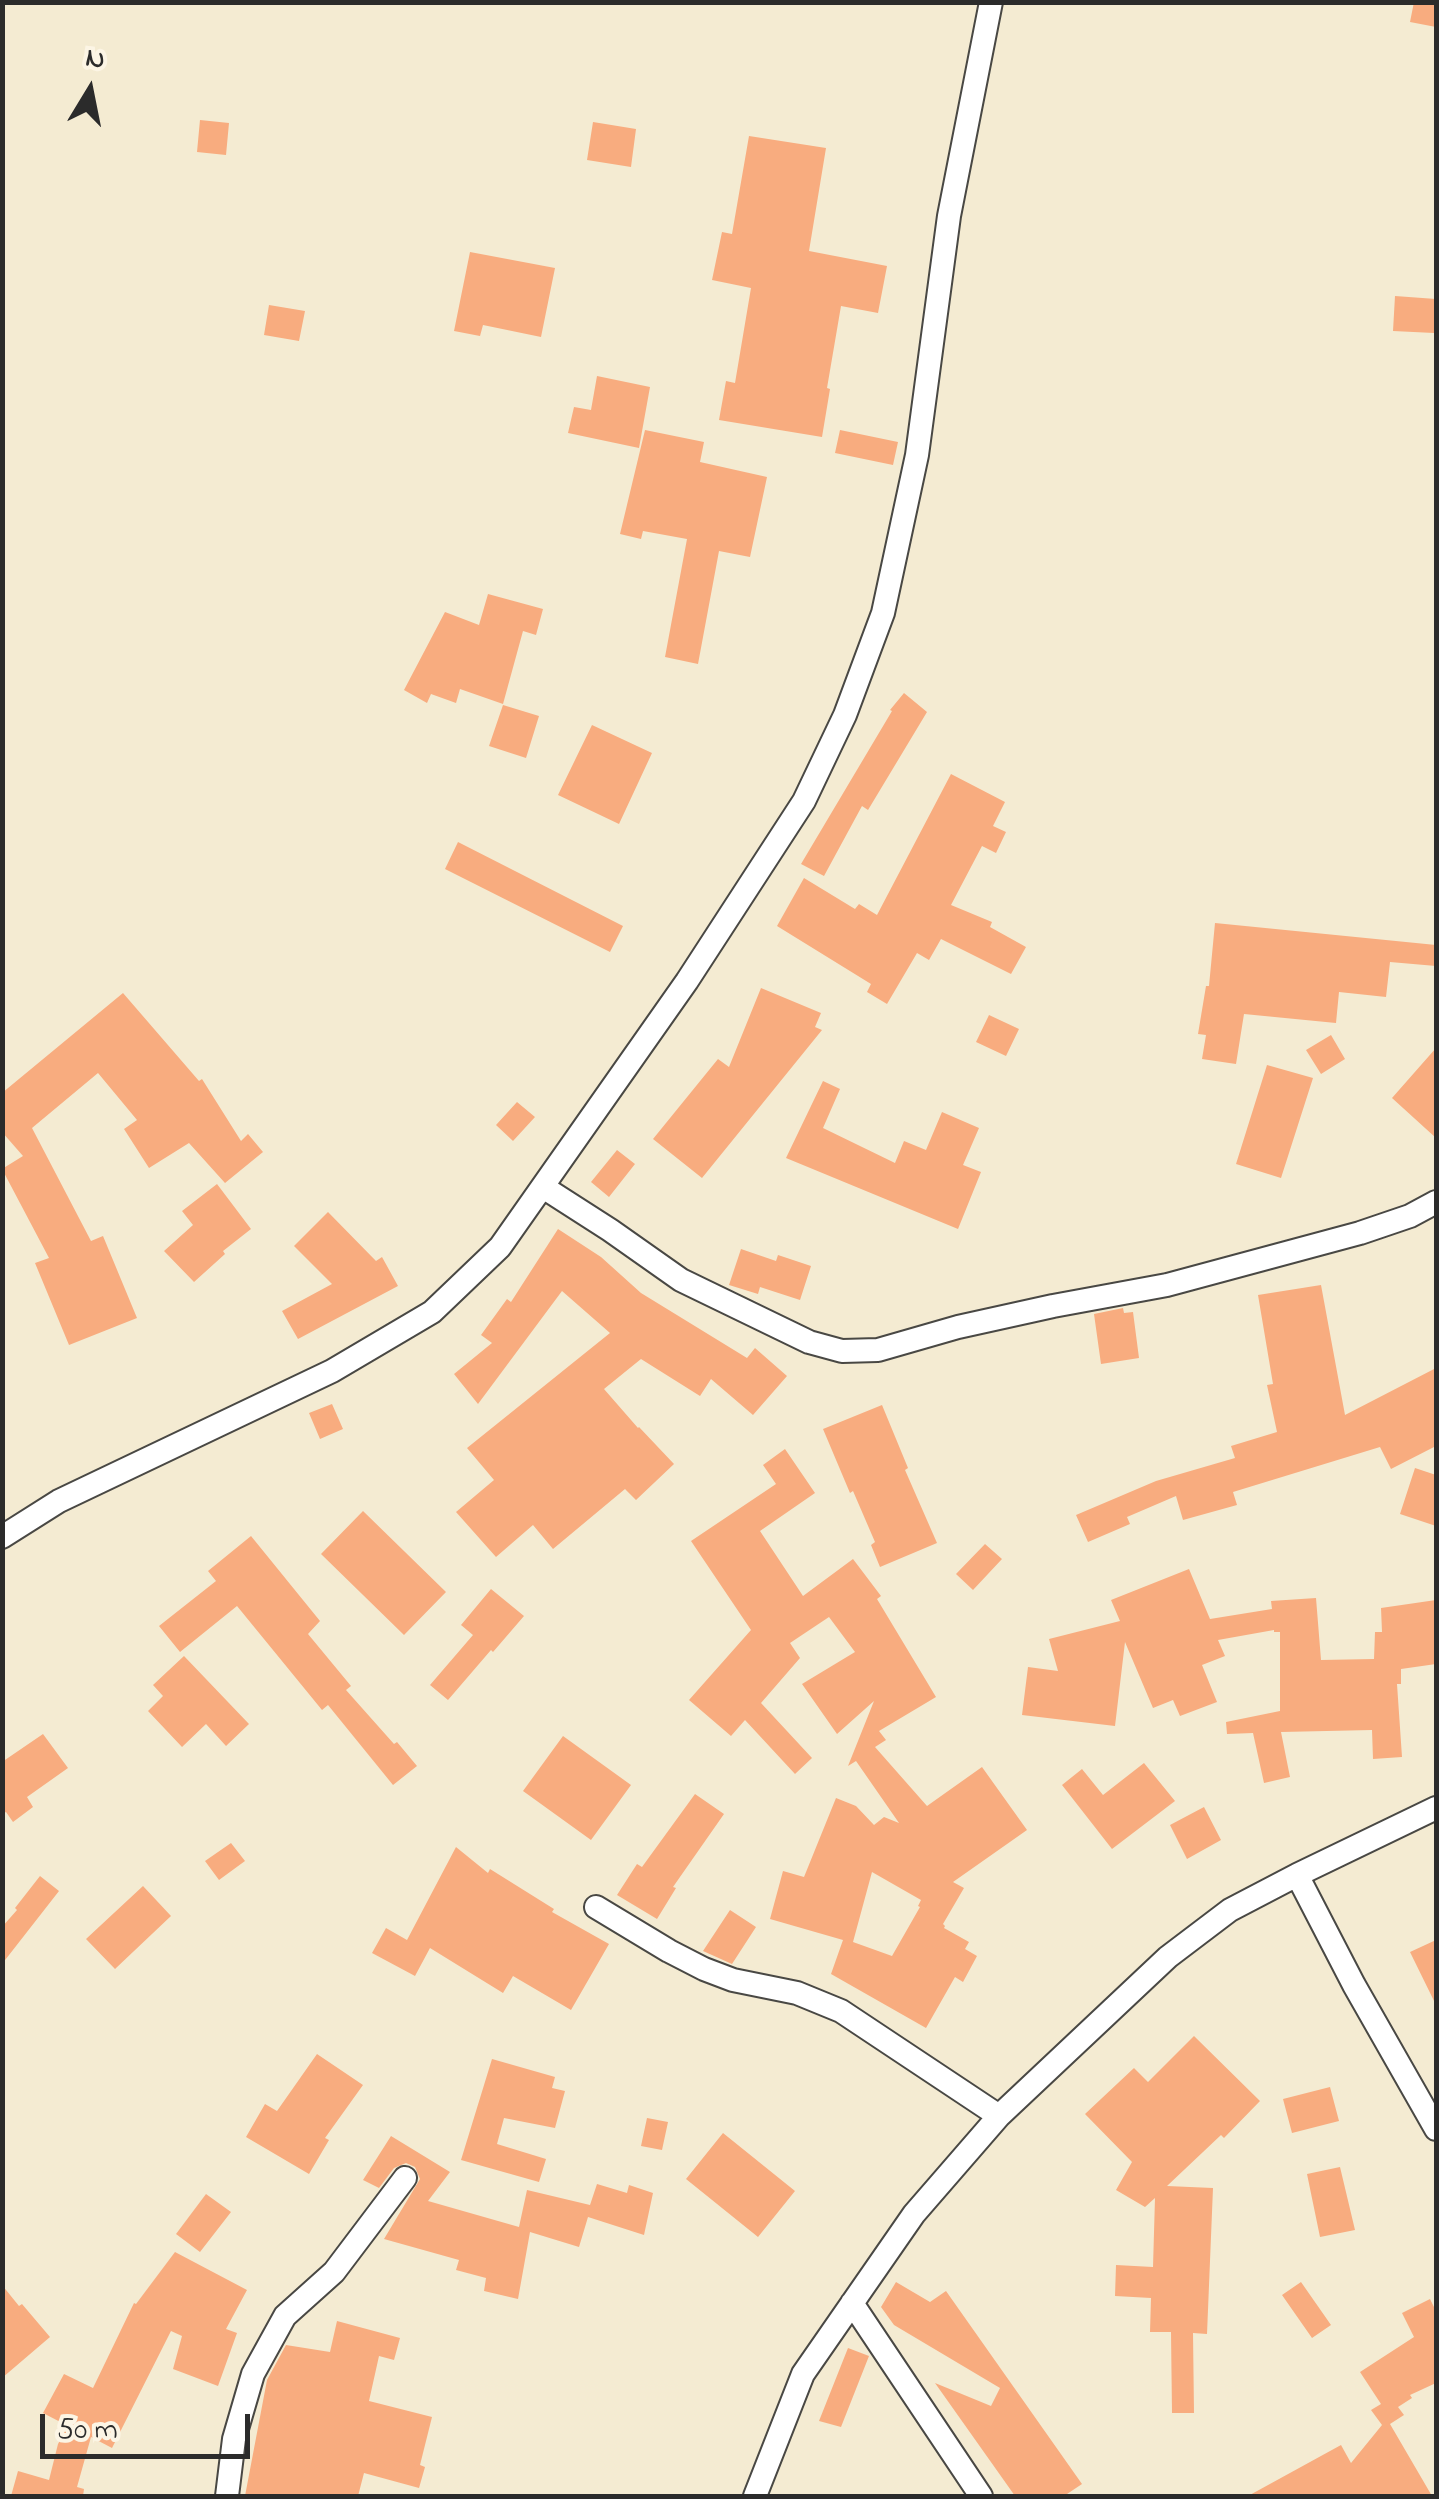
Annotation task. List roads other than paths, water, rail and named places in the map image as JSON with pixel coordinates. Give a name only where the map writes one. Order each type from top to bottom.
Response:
[{"type":"street","points":[[2,1537],[59,1501],[332,1370],[432,1312],[500,1247],[544,1188],[688,981],[794,818],[845,715],[883,613],[916,456],[949,216],[991,2]]},
{"type":"street","points":[[544,1188],[681,1280],[809,1342],[842,1351],[878,1350],[977,1323],[1167,1285],[1360,1233],[1410,1216],[1436,1202]]},
{"type":"street","points":[[754,2496],[803,2374],[914,2214],[999,2116],[1168,1957],[1230,1910],[1436,1808]]},
{"type":"street","points":[[1297,1874],[1354,1985],[1436,2129]]},
{"type":"street","points":[[596,1907],[704,1969],[732,1980],[797,1993],[841,2012],[999,2116]]},
{"type":"street","points":[[227,2496],[234,2439],[253,2374],[269,2345],[286,2316],[334,2272],[405,2178]]},
{"type":"street","points":[[852,2303],[982,2496]]}]
